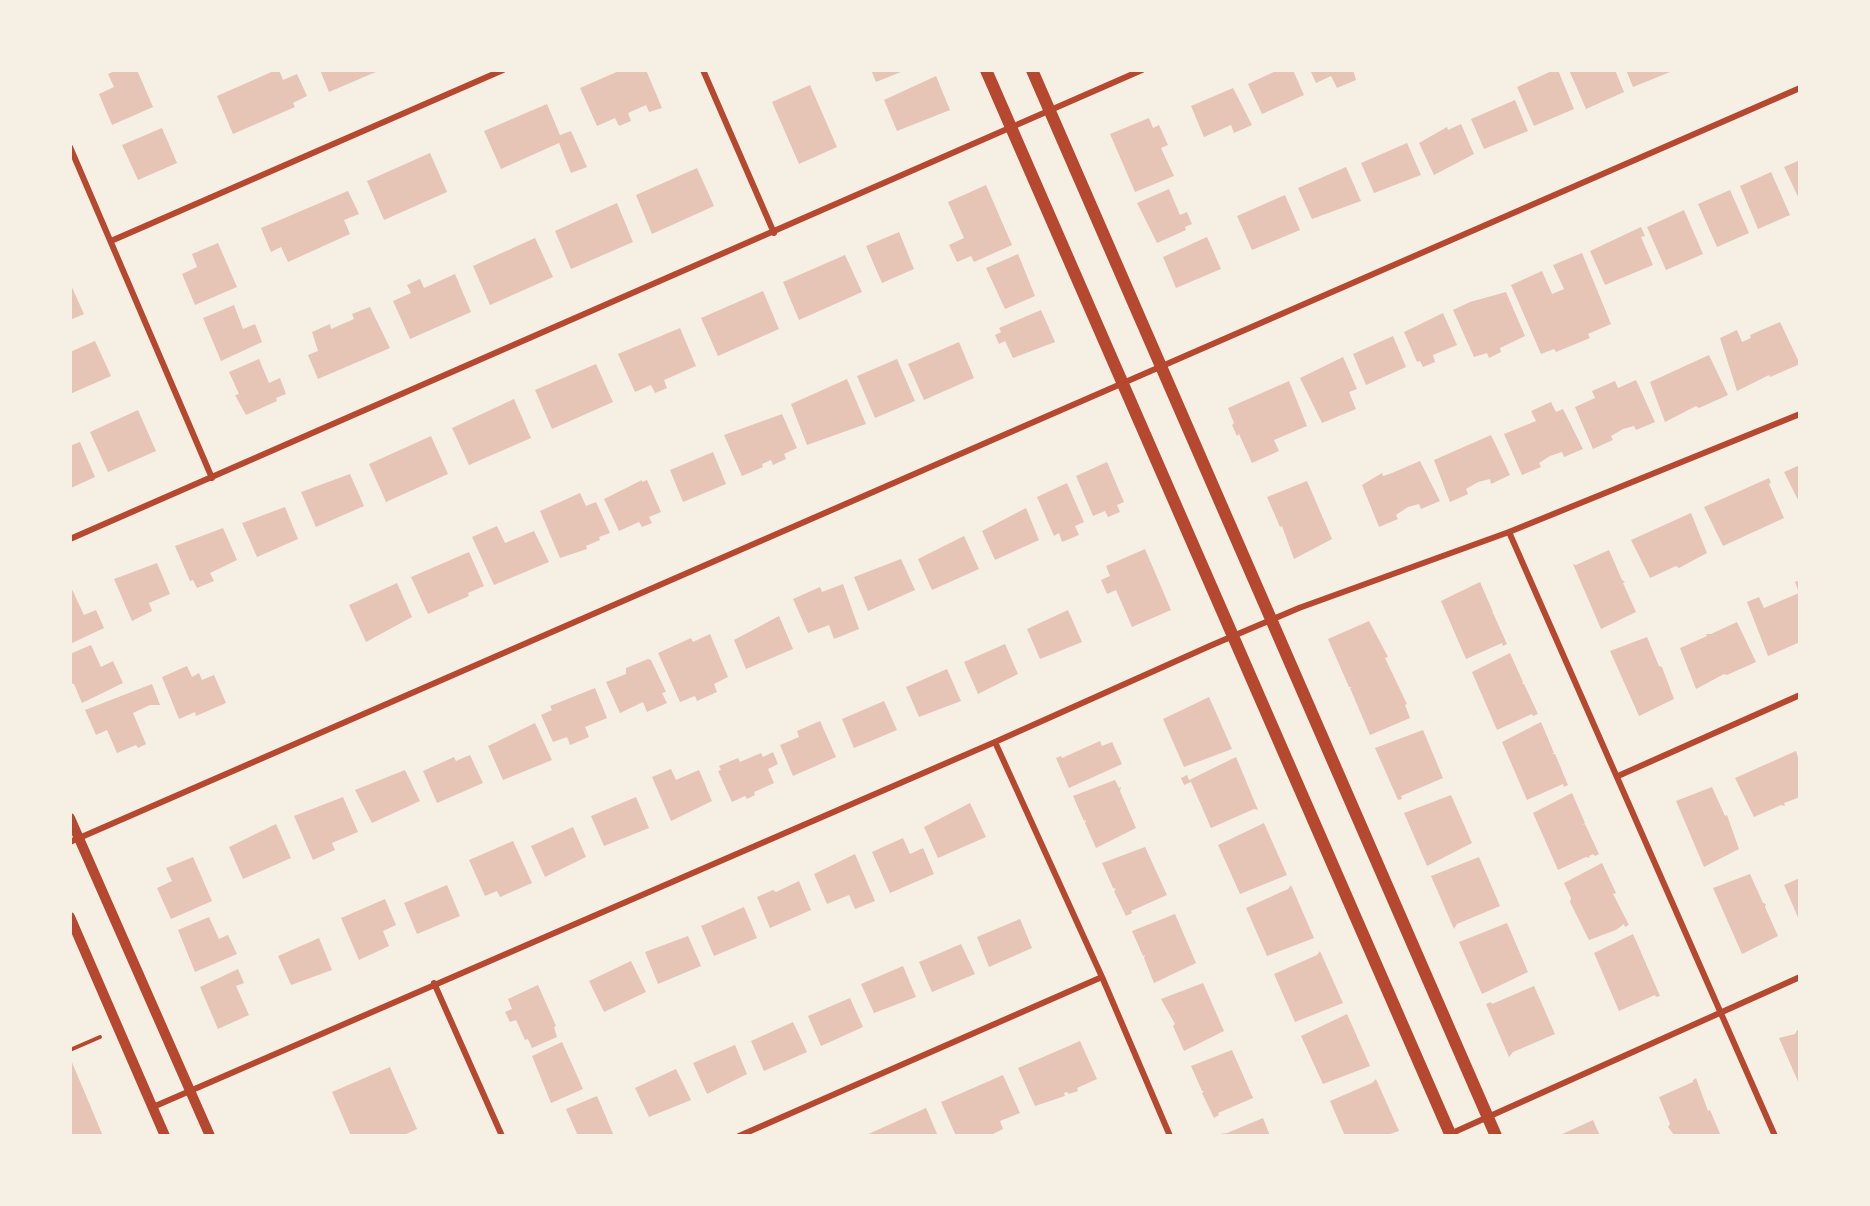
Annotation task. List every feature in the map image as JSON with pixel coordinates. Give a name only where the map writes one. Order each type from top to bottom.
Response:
[{"type":"main road","points":[[986,70],[1451,1135]]},
{"type":"main road","points":[[1032,70],[1496,1136]]},
{"type":"street","points":[[111,241],[502,70]]},
{"type":"street","points":[[704,70],[774,233]]},
{"type":"street","points":[[70,539],[1051,113],[1142,70]]},
{"type":"street","points":[[75,840],[1800,88]]},
{"type":"street","points":[[70,147],[212,478]]},
{"type":"street","points":[[153,1107],[434,983],[995,742],[1233,636],[1509,532],[1800,414]]},
{"type":"street","points":[[1509,532],[1775,1136]]},
{"type":"street","points":[[1618,776],[1800,694]]},
{"type":"street","points":[[995,742],[1102,977],[1170,1136]]},
{"type":"street","points":[[70,818],[75,840],[210,1136]]},
{"type":"street","points":[[70,917],[165,1136]]},
{"type":"street","points":[[739,1136],[1102,977]]},
{"type":"street","points":[[1451,1135],[1488,1116],[1800,977]]},
{"type":"street","points":[[434,983],[502,1136]]},
{"type":"path","points":[[70,1050],[100,1037]]},
{"type":"building","points":[[117,70],[137,70],[153,107],[112,125],[99,94],[114,87],[108,74]]},
{"type":"building","points":[[279,70],[283,80],[297,74],[307,96],[293,103],[295,107],[233,134],[217,96]]},
{"type":"building","points":[[320,70],[378,71],[329,92]]},
{"type":"building","points":[[621,70],[646,70],[662,108],[649,112],[646,105],[628,113],[631,121],[619,126],[615,118],[597,126],[580,88]]},
{"type":"building","points":[[871,70],[906,70],[876,82]]},
{"type":"building","points":[[1278,70],[1293,70],[1304,95],[1262,114],[1248,84]]},
{"type":"building","points":[[1310,70],[1353,70],[1356,80],[1337,88],[1331,76],[1316,83]]},
{"type":"building","points":[[1558,70],[1574,109],[1534,126],[1517,87]]},
{"type":"building","points":[[1569,70],[1615,70],[1624,92],[1586,109]]},
{"type":"building","points":[[1626,70],[1675,70],[1633,87]]},
{"type":"building","points":[[936,76],[950,110],[897,131],[884,100]]},
{"type":"building","points":[[810,85],[837,147],[799,164],[772,102]]},
{"type":"building","points":[[1233,88],[1252,125],[1234,133],[1231,125],[1204,137],[1191,106]]},
{"type":"building","points":[[1515,100],[1528,131],[1484,149],[1471,119]]},
{"type":"building","points":[[547,104],[560,135],[571,131],[587,167],[571,173],[559,143],[501,169],[484,131]]},
{"type":"building","points":[[1149,118],[1153,128],[1159,125],[1168,145],[1161,148],[1174,176],[1135,192],[1110,134]]},
{"type":"building","points":[[1461,124],[1474,154],[1434,175],[1419,143],[1447,127],[1448,130]]},
{"type":"building","points":[[162,128],[177,163],[138,180],[122,145]]},
{"type":"building","points":[[1407,143],[1421,175],[1374,193],[1361,163]]},
{"type":"building","points":[[430,153],[447,192],[384,220],[367,181]]},
{"type":"building","points":[[1800,160],[1800,201],[1784,167]]},
{"type":"building","points":[[1346,167],[1361,201],[1312,219],[1298,188]]},
{"type":"building","points":[[697,168],[714,206],[652,234],[636,195]]},
{"type":"building","points":[[1771,172],[1790,215],[1758,229],[1740,186]]},
{"type":"building","points":[[986,185],[1012,245],[974,262],[971,256],[957,262],[949,245],[964,238],[948,202]]},
{"type":"building","points":[[1169,189],[1180,215],[1187,212],[1192,224],[1185,227],[1186,230],[1157,243],[1137,203]]},
{"type":"building","points":[[1730,190],[1749,233],[1717,247],[1698,204]]},
{"type":"building","points":[[348,191],[359,214],[344,220],[350,234],[288,262],[281,247],[271,252],[261,228]]},
{"type":"building","points":[[1285,195],[1300,230],[1252,250],[1237,216]]},
{"type":"building","points":[[617,203],[633,242],[571,269],[555,231]]},
{"type":"building","points":[[1684,210],[1703,254],[1666,270],[1647,227]]},
{"type":"building","points":[[1641,227],[1645,236],[1641,237],[1653,265],[1605,285],[1590,251]]},
{"type":"building","points":[[899,232],[914,269],[882,283],[866,246]]},
{"type":"building","points":[[1207,237],[1221,269],[1176,288],[1163,257]]},
{"type":"building","points":[[535,238],[553,277],[490,305],[473,266]]},
{"type":"building","points":[[218,243],[237,287],[195,305],[182,274],[197,267],[192,254]]},
{"type":"building","points":[[1582,253],[1611,324],[1588,334],[1590,338],[1556,352],[1554,349],[1541,354],[1511,285],[1542,271],[1552,294],[1564,289],[1553,265]]},
{"type":"building","points":[[1018,254],[1035,296],[1005,309],[986,268]]},
{"type":"building","points":[[845,255],[862,292],[799,320],[783,282]]},
{"type":"building","points":[[455,274],[471,312],[410,339],[393,301],[411,293],[407,285],[420,279],[424,288]]},
{"type":"building","points":[[70,283],[84,314],[70,320]]},
{"type":"building","points":[[763,291],[779,329],[718,356],[701,318]]},
{"type":"building","points":[[1506,292],[1525,336],[1500,348],[1501,352],[1489,358],[1487,353],[1474,357],[1453,310],[1470,302]]},
{"type":"building","points":[[234,305],[243,329],[255,324],[262,342],[221,361],[203,318]]},
{"type":"building","points":[[370,307],[390,348],[318,379],[308,355],[318,351],[312,332],[330,324],[331,329],[354,319],[352,314]]},
{"type":"building","points":[[1041,310],[1055,342],[1013,358],[1005,341],[999,344],[995,335],[1001,332],[999,328]]},
{"type":"building","points":[[1443,313],[1457,345],[1433,355],[1435,362],[1423,367],[1420,361],[1417,362],[1404,332]]},
{"type":"building","points":[[1780,322],[1800,364],[1770,377],[1769,375],[1737,391],[1720,338],[1737,330],[1742,342],[1751,338],[1750,335]]},
{"type":"building","points":[[680,328],[696,366],[664,380],[667,388],[655,393],[651,385],[635,392],[618,354]]},
{"type":"building","points":[[1393,336],[1406,367],[1366,385],[1353,354]]},
{"type":"building","points":[[95,341],[111,376],[70,394],[70,352]]},
{"type":"building","points":[[959,342],[974,378],[924,400],[908,364]]},
{"type":"building","points":[[1709,355],[1728,395],[1699,408],[1696,406],[1665,422],[1650,382]]},
{"type":"building","points":[[1343,357],[1357,389],[1349,392],[1356,409],[1322,423],[1300,378]]},
{"type":"building","points":[[259,359],[269,383],[280,378],[286,394],[276,398],[277,401],[246,415],[235,395],[239,394],[229,372]]},
{"type":"building","points":[[897,359],[915,401],[875,418],[857,376]]},
{"type":"building","points":[[596,364],[613,402],[552,429],[535,390]]},
{"type":"building","points":[[847,379],[866,424],[807,445],[791,404]]},
{"type":"building","points":[[1636,380],[1655,422],[1636,430],[1634,426],[1623,429],[1611,436],[1613,440],[1593,449],[1575,407],[1595,398],[1592,391],[1615,381],[1618,388]]},
{"type":"building","points":[[1289,381],[1307,426],[1274,440],[1279,451],[1252,463],[1239,434],[1237,436],[1232,425],[1234,423],[1228,408]]},
{"type":"building","points":[[514,399],[531,438],[469,465],[452,428]]},
{"type":"building","points":[[1551,402],[1556,412],[1563,409],[1583,449],[1564,457],[1562,452],[1550,456],[1539,463],[1541,467],[1522,475],[1504,434],[1536,421],[1531,411]]},
{"type":"building","points":[[138,410],[156,451],[108,472],[90,432]]},
{"type":"building","points":[[782,414],[797,448],[784,454],[786,459],[773,465],[771,460],[762,464],[763,467],[742,476],[724,435]]},
{"type":"building","points":[[1491,435],[1510,475],[1491,484],[1490,479],[1478,482],[1466,489],[1468,494],[1450,502],[1434,460]]},
{"type":"building","points":[[431,436],[448,474],[386,502],[369,464]]},
{"type":"building","points":[[80,442],[95,477],[71,488],[70,446]]},
{"type":"building","points":[[713,452],[726,484],[683,502],[670,470]]},
{"type":"building","points":[[1420,461],[1440,501],[1421,509],[1419,504],[1408,507],[1396,515],[1398,519],[1379,527],[1362,485],[1382,473],[1383,476]]},
{"type":"building","points":[[1107,462],[1124,502],[1117,505],[1120,512],[1108,517],[1105,511],[1093,516],[1076,476]]},
{"type":"building","points":[[1800,465],[1800,504],[1784,472]]},
{"type":"building","points":[[350,474],[364,506],[316,527],[301,492]]},
{"type":"building","points":[[1769,478],[1771,483],[1769,484],[1784,518],[1723,546],[1704,507]]},
{"type":"building","points":[[642,480],[642,482],[647,480],[661,512],[649,517],[652,523],[642,527],[639,522],[619,531],[604,499]]},
{"type":"building","points":[[1307,481],[1332,539],[1294,559],[1282,526],[1280,527],[1267,497]]},
{"type":"building","points":[[1067,483],[1084,522],[1075,526],[1079,535],[1062,542],[1059,533],[1054,536],[1037,497]]},
{"type":"building","points":[[580,493],[586,506],[596,502],[610,533],[586,546],[587,549],[560,558],[540,511]]},
{"type":"building","points":[[285,507],[298,539],[257,557],[242,523]]},
{"type":"building","points":[[1026,508],[1039,540],[995,560],[982,531]]},
{"type":"building","points":[[1691,513],[1707,553],[1679,568],[1676,566],[1650,578],[1631,540]]},
{"type":"building","points":[[497,526],[505,543],[534,531],[549,562],[494,585],[472,537]]},
{"type":"building","points":[[223,528],[237,560],[210,573],[214,581],[197,588],[193,580],[190,581],[175,546]]},
{"type":"building","points":[[964,536],[979,569],[932,590],[918,559]]},
{"type":"building","points":[[1145,549],[1171,610],[1132,627],[1116,590],[1107,594],[1101,580],[1110,576],[1106,566]]},
{"type":"building","points":[[1609,550],[1625,582],[1623,583],[1636,612],[1601,629],[1573,564],[1576,565]]},
{"type":"building","points":[[469,552],[484,586],[468,593],[469,596],[428,614],[411,577]]},
{"type":"building","points":[[901,559],[915,590],[868,611],[854,577]]},
{"type":"building","points":[[157,563],[170,594],[149,603],[152,611],[132,621],[114,579]]},
{"type":"building","points":[[1800,580],[1800,642],[1768,656],[1747,602],[1759,597],[1764,608],[1799,593],[1795,582]]},
{"type":"building","points":[[1480,582],[1493,612],[1491,614],[1493,613],[1507,644],[1503,646],[1502,643],[1466,659],[1441,601]]},
{"type":"building","points":[[397,583],[412,617],[366,642],[349,605]]},
{"type":"building","points":[[843,584],[859,629],[834,639],[829,625],[808,633],[793,599],[820,587],[822,592]]},
{"type":"building","points":[[70,585],[84,615],[96,610],[104,628],[70,644]]},
{"type":"building","points":[[1068,610],[1082,642],[1040,659],[1027,629]]},
{"type":"building","points":[[779,616],[793,649],[746,669],[734,640]]},
{"type":"building","points":[[1369,621],[1388,657],[1385,658],[1407,704],[1405,705],[1410,718],[1370,735],[1350,688],[1352,687],[1349,687],[1328,639]]},
{"type":"building","points":[[1737,622],[1756,662],[1727,675],[1724,674],[1696,689],[1680,648],[1707,636],[1706,634],[1711,634]]},
{"type":"building","points":[[710,634],[728,677],[714,684],[717,692],[697,701],[695,696],[680,702],[658,653],[691,638],[693,642]]},
{"type":"building","points":[[1647,637],[1674,699],[1639,716],[1610,651]]},
{"type":"building","points":[[1005,644],[1018,674],[978,694],[964,662]]},
{"type":"building","points":[[91,645],[101,667],[113,661],[123,683],[82,703],[74,684],[70,683],[70,654]]},
{"type":"building","points":[[1510,653],[1522,684],[1538,714],[1533,716],[1532,714],[1497,730],[1472,672]]},
{"type":"building","points":[[648,659],[651,660],[666,692],[662,693],[667,703],[647,712],[643,702],[620,713],[606,682],[626,674],[626,668]]},
{"type":"building","points":[[187,666],[192,677],[199,673],[202,680],[214,675],[226,703],[196,716],[195,712],[179,719],[162,677]]},
{"type":"building","points":[[947,669],[961,701],[919,717],[906,687]]},
{"type":"building","points":[[152,684],[160,705],[150,705],[133,713],[146,744],[138,748],[136,745],[117,753],[107,730],[96,735],[85,710]]},
{"type":"building","points":[[595,688],[607,718],[585,727],[589,737],[570,745],[567,737],[553,742],[541,715],[552,710],[550,706]]},
{"type":"building","points":[[1209,697],[1232,749],[1184,767],[1163,719]]},
{"type":"building","points":[[884,701],[897,730],[854,748],[842,719]]},
{"type":"building","points":[[820,721],[836,757],[793,776],[780,745],[799,737],[797,731]]},
{"type":"building","points":[[1541,722],[1554,753],[1552,754],[1555,754],[1568,785],[1564,787],[1563,784],[1527,800],[1502,742]]},
{"type":"building","points":[[535,723],[552,760],[503,780],[488,746]]},
{"type":"building","points":[[1423,730],[1443,778],[1401,796],[1402,799],[1398,800],[1375,748]]},
{"type":"building","points":[[1100,741],[1102,746],[1112,742],[1122,764],[1069,788],[1056,758],[1061,756],[1062,758]]},
{"type":"building","points":[[1796,751],[1800,764],[1800,797],[1784,803],[1785,806],[1781,805],[1754,817],[1735,778]]},
{"type":"building","points":[[773,752],[778,764],[768,769],[774,783],[754,792],[755,795],[747,799],[745,796],[732,802],[718,771],[721,770],[719,766],[738,758],[740,762],[761,753],[763,757]]},
{"type":"building","points":[[470,755],[483,783],[437,803],[423,771],[454,757],[456,761]]},
{"type":"building","points":[[1236,757],[1258,810],[1254,809],[1211,828],[1191,782],[1184,785],[1181,778],[1187,775],[1189,780]]},
{"type":"building","points":[[671,769],[676,780],[699,770],[712,801],[671,821],[652,777]]},
{"type":"building","points":[[405,770],[420,801],[372,823],[355,790]]},
{"type":"building","points":[[1115,780],[1119,788],[1121,787],[1120,791],[1136,828],[1096,848],[1085,823],[1086,820],[1084,821],[1073,796]]},
{"type":"building","points":[[1712,787],[1725,816],[1727,815],[1739,849],[1704,867],[1676,801]]},
{"type":"building","points":[[1572,793],[1585,823],[1582,825],[1585,824],[1599,854],[1595,856],[1593,854],[1589,856],[1590,858],[1586,857],[1558,870],[1533,813]]},
{"type":"building","points":[[1451,795],[1472,843],[1427,866],[1404,813]]},
{"type":"building","points":[[343,797],[358,832],[332,843],[335,850],[313,860],[294,816]]},
{"type":"building","points":[[636,797],[649,828],[604,846],[591,816]]},
{"type":"building","points":[[970,803],[986,837],[938,858],[924,827]]},
{"type":"building","points":[[1264,823],[1287,875],[1240,894],[1218,845]]},
{"type":"building","points":[[276,824],[291,858],[243,879],[229,847]]},
{"type":"building","points":[[573,827],[586,857],[545,877],[531,846]]},
{"type":"building","points":[[903,838],[910,854],[923,848],[934,874],[890,893],[872,852]]},
{"type":"building","points":[[513,841],[532,883],[500,897],[497,891],[485,896],[469,860]]},
{"type":"building","points":[[1145,847],[1167,895],[1131,911],[1132,913],[1126,916],[1114,891],[1116,889],[1113,888],[1102,863]]},
{"type":"building","points":[[855,854],[875,901],[855,909],[849,895],[827,904],[814,874]]},
{"type":"building","points":[[193,857],[212,901],[171,919],[157,888],[172,881],[166,868]]},
{"type":"building","points":[[1479,857],[1500,906],[1457,924],[1454,929],[1431,876]]},
{"type":"building","points":[[1602,863],[1616,893],[1613,894],[1629,925],[1625,927],[1624,924],[1616,930],[1589,940],[1570,902],[1571,898],[1564,883]]},
{"type":"building","points":[[1750,874],[1763,903],[1766,904],[1765,907],[1778,936],[1742,954],[1713,888]]},
{"type":"building","points":[[1800,878],[1800,922],[1784,885]]},
{"type":"building","points":[[799,881],[811,910],[770,928],[757,897],[773,890],[776,892]]},
{"type":"building","points":[[447,885],[460,916],[417,934],[404,903]]},
{"type":"building","points":[[1291,885],[1314,938],[1267,956],[1246,908],[1288,889]]},
{"type":"building","points":[[385,899],[396,925],[383,931],[389,946],[359,960],[341,918]]},
{"type":"building","points":[[744,907],[757,938],[714,956],[701,926]]},
{"type":"building","points":[[1175,914],[1196,963],[1154,983],[1144,958],[1145,955],[1143,956],[1132,931]]},
{"type":"building","points":[[209,917],[219,939],[228,935],[237,954],[195,972],[178,930]]},
{"type":"building","points":[[1020,919],[1032,948],[989,967],[977,937]]},
{"type":"building","points":[[1507,923],[1528,972],[1482,994],[1459,942]]},
{"type":"building","points":[[1633,934],[1660,996],[1655,995],[1619,1011],[1594,953]]},
{"type":"building","points":[[688,936],[701,966],[658,984],[645,952]]},
{"type":"building","points":[[319,938],[332,970],[291,985],[278,956]]},
{"type":"building","points":[[961,944],[975,974],[932,992],[919,962]]},
{"type":"building","points":[[1320,951],[1343,1003],[1295,1022],[1274,974],[1317,955]]},
{"type":"building","points":[[631,961],[646,992],[604,1012],[589,981]]},
{"type":"building","points":[[903,966],[916,997],[874,1013],[861,984]]},
{"type":"building","points":[[238,969],[244,983],[236,986],[249,1015],[218,1029],[200,987]]},
{"type":"building","points":[[1203,983],[1224,1031],[1184,1051],[1173,1026],[1175,1024],[1161,999]]},
{"type":"building","points":[[538,985],[556,1026],[554,1027],[557,1037],[532,1048],[528,1039],[525,1040],[516,1020],[510,1022],[505,1012],[512,1009],[508,999]]},
{"type":"building","points":[[1534,986],[1555,1034],[1513,1052],[1509,1057],[1486,1004],[1491,1002],[1492,1004]]},
{"type":"building","points":[[850,998],[863,1027],[821,1046],[808,1016]]},
{"type":"building","points":[[1347,1014],[1370,1066],[1323,1084],[1301,1036]]},
{"type":"building","points":[[793,1022],[807,1052],[764,1071],[751,1041]]},
{"type":"building","points":[[1797,1030],[1800,1031],[1800,1086],[1779,1038],[1795,1034]]},
{"type":"building","points":[[1080,1041],[1097,1079],[1077,1088],[1078,1091],[1064,1093],[1065,1096],[1035,1106],[1018,1068]]},
{"type":"building","points":[[562,1042],[583,1089],[551,1103],[532,1056]]},
{"type":"building","points":[[735,1045],[747,1074],[707,1094],[693,1063]]},
{"type":"building","points":[[1232,1050],[1253,1098],[1218,1113],[1219,1115],[1214,1118],[1191,1066]]},
{"type":"building","points":[[71,1060],[103,1136],[70,1136]]},
{"type":"building","points":[[390,1067],[417,1129],[402,1136],[351,1136],[332,1092]]},
{"type":"building","points":[[676,1069],[691,1100],[649,1117],[635,1088]]},
{"type":"building","points":[[1003,1075],[1020,1113],[1000,1121],[1003,1129],[989,1136],[956,1136],[941,1102]]},
{"type":"building","points":[[1696,1078],[1708,1111],[1710,1110],[1721,1136],[1675,1136],[1668,1127],[1670,1124],[1659,1097],[1693,1082]]},
{"type":"building","points":[[1376,1079],[1399,1131],[1384,1136],[1345,1136],[1330,1101],[1372,1083]]},
{"type":"building","points":[[597,1096],[614,1136],[578,1136],[566,1109]]},
{"type":"building","points":[[926,1108],[938,1136],[864,1136]]},
{"type":"building","points":[[1263,1118],[1270,1136],[1220,1134],[1227,1133]]},
{"type":"building","points":[[1593,1120],[1600,1136],[1558,1136]]}]
